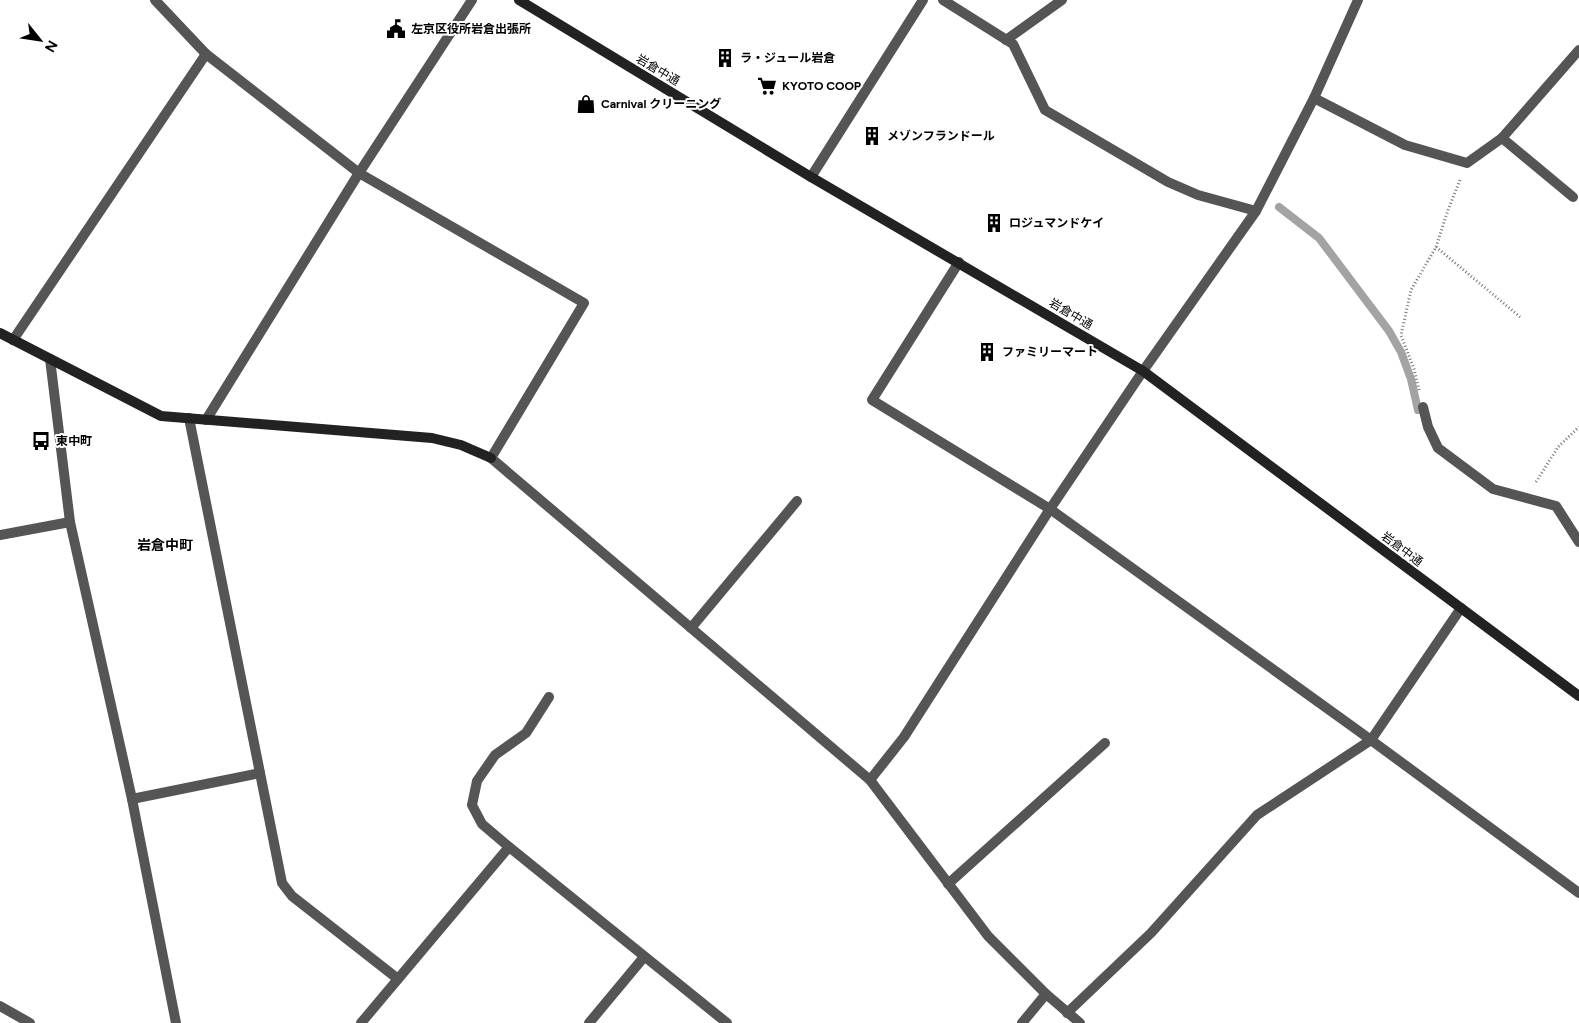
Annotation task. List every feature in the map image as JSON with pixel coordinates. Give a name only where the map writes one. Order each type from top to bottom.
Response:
[{"type":"street","points":[[155,0],[206,54],[359,173],[584,302],[491,458]]},
{"type":"street","points":[[206,420],[359,173],[472,0]]},
{"type":"street","name":"岩倉中通","points":[[519,0],[810,177],[959,262],[1143,371],[1579,696]]},
{"type":"street","points":[[810,177],[923,0]]},
{"type":"street","points":[[943,0],[1013,44],[1045,110],[1168,182],[1198,195],[1256,211]]},
{"type":"street","points":[[1006,40],[1062,0]]},
{"type":"street","points":[[870,780],[904,737],[1050,509],[1143,371],[1256,211],[1314,98],[1358,0]]},
{"type":"street","points":[[1314,98],[1405,145],[1467,163],[1502,138],[1579,50]]},
{"type":"street","points":[[13,340],[206,54]]},
{"type":"street","points":[[1502,138],[1573,197]]},
{"type":"street","points":[[959,262],[872,400],[1050,509],[1371,740],[1579,893]]},
{"type":"street","points":[[0,334],[161,416],[432,438],[461,445],[491,458],[870,780],[988,936],[1046,994],[1080,1023]]},
{"type":"street","points":[[50,359],[70,522],[132,799],[176,1023]]},
{"type":"street","points":[[1422,407],[1428,427],[1438,448],[1494,489],[1556,506],[1579,542]]},
{"type":"street","points":[[189,418],[282,884],[292,896],[398,979]]},
{"type":"street","points":[[691,628],[796,501]]},
{"type":"street","points":[[0,535],[70,522]]},
{"type":"street","points":[[1068,1013],[1151,933],[1257,816],[1371,740],[1461,608]]},
{"type":"street","points":[[549,697],[526,733],[495,755],[477,781],[472,805],[482,824],[727,1023]]},
{"type":"street","points":[[948,884],[1105,743]]},
{"type":"street","points":[[132,799],[260,773]]},
{"type":"street","points":[[360,1023],[509,847]]},
{"type":"street","points":[[589,1023],[644,957]]},
{"type":"street","points":[[1022,1023],[1046,994]]},
{"type":"street","points":[[0,1006],[30,1023]]},
{"type":"path","points":[[1422,407],[1414,369],[1401,336],[1410,290],[1436,247],[1448,210],[1467,163]]},
{"type":"path","points":[[1436,247],[1520,317]]},
{"type":"path","points":[[1526,498],[1558,447],[1579,427]]},
{"type":"waterway","points":[[1279,207],[1319,238],[1389,331],[1401,352],[1411,379],[1418,410]]},
{"type":"place","name":"左京区役所岩倉出張所","points":[[396,29]]},
{"type":"place","name":"ラ・ジュール岩倉","points":[[725,58]]},
{"type":"place","name":"KYOTO COOP","points":[[767,86]]},
{"type":"place","name":"Carnival クリーニング","points":[[586,104]]},
{"type":"place","name":"メゾンフランドール","points":[[872,136]]},
{"type":"place","name":"ロジュマンドケイ","points":[[994,223]]},
{"type":"place","name":"ファミリーマート","points":[[987,352]]},
{"type":"place","name":"東中町","points":[[41,441]]},
{"type":"district","name":"岩倉中町","points":[[165,545]]}]
